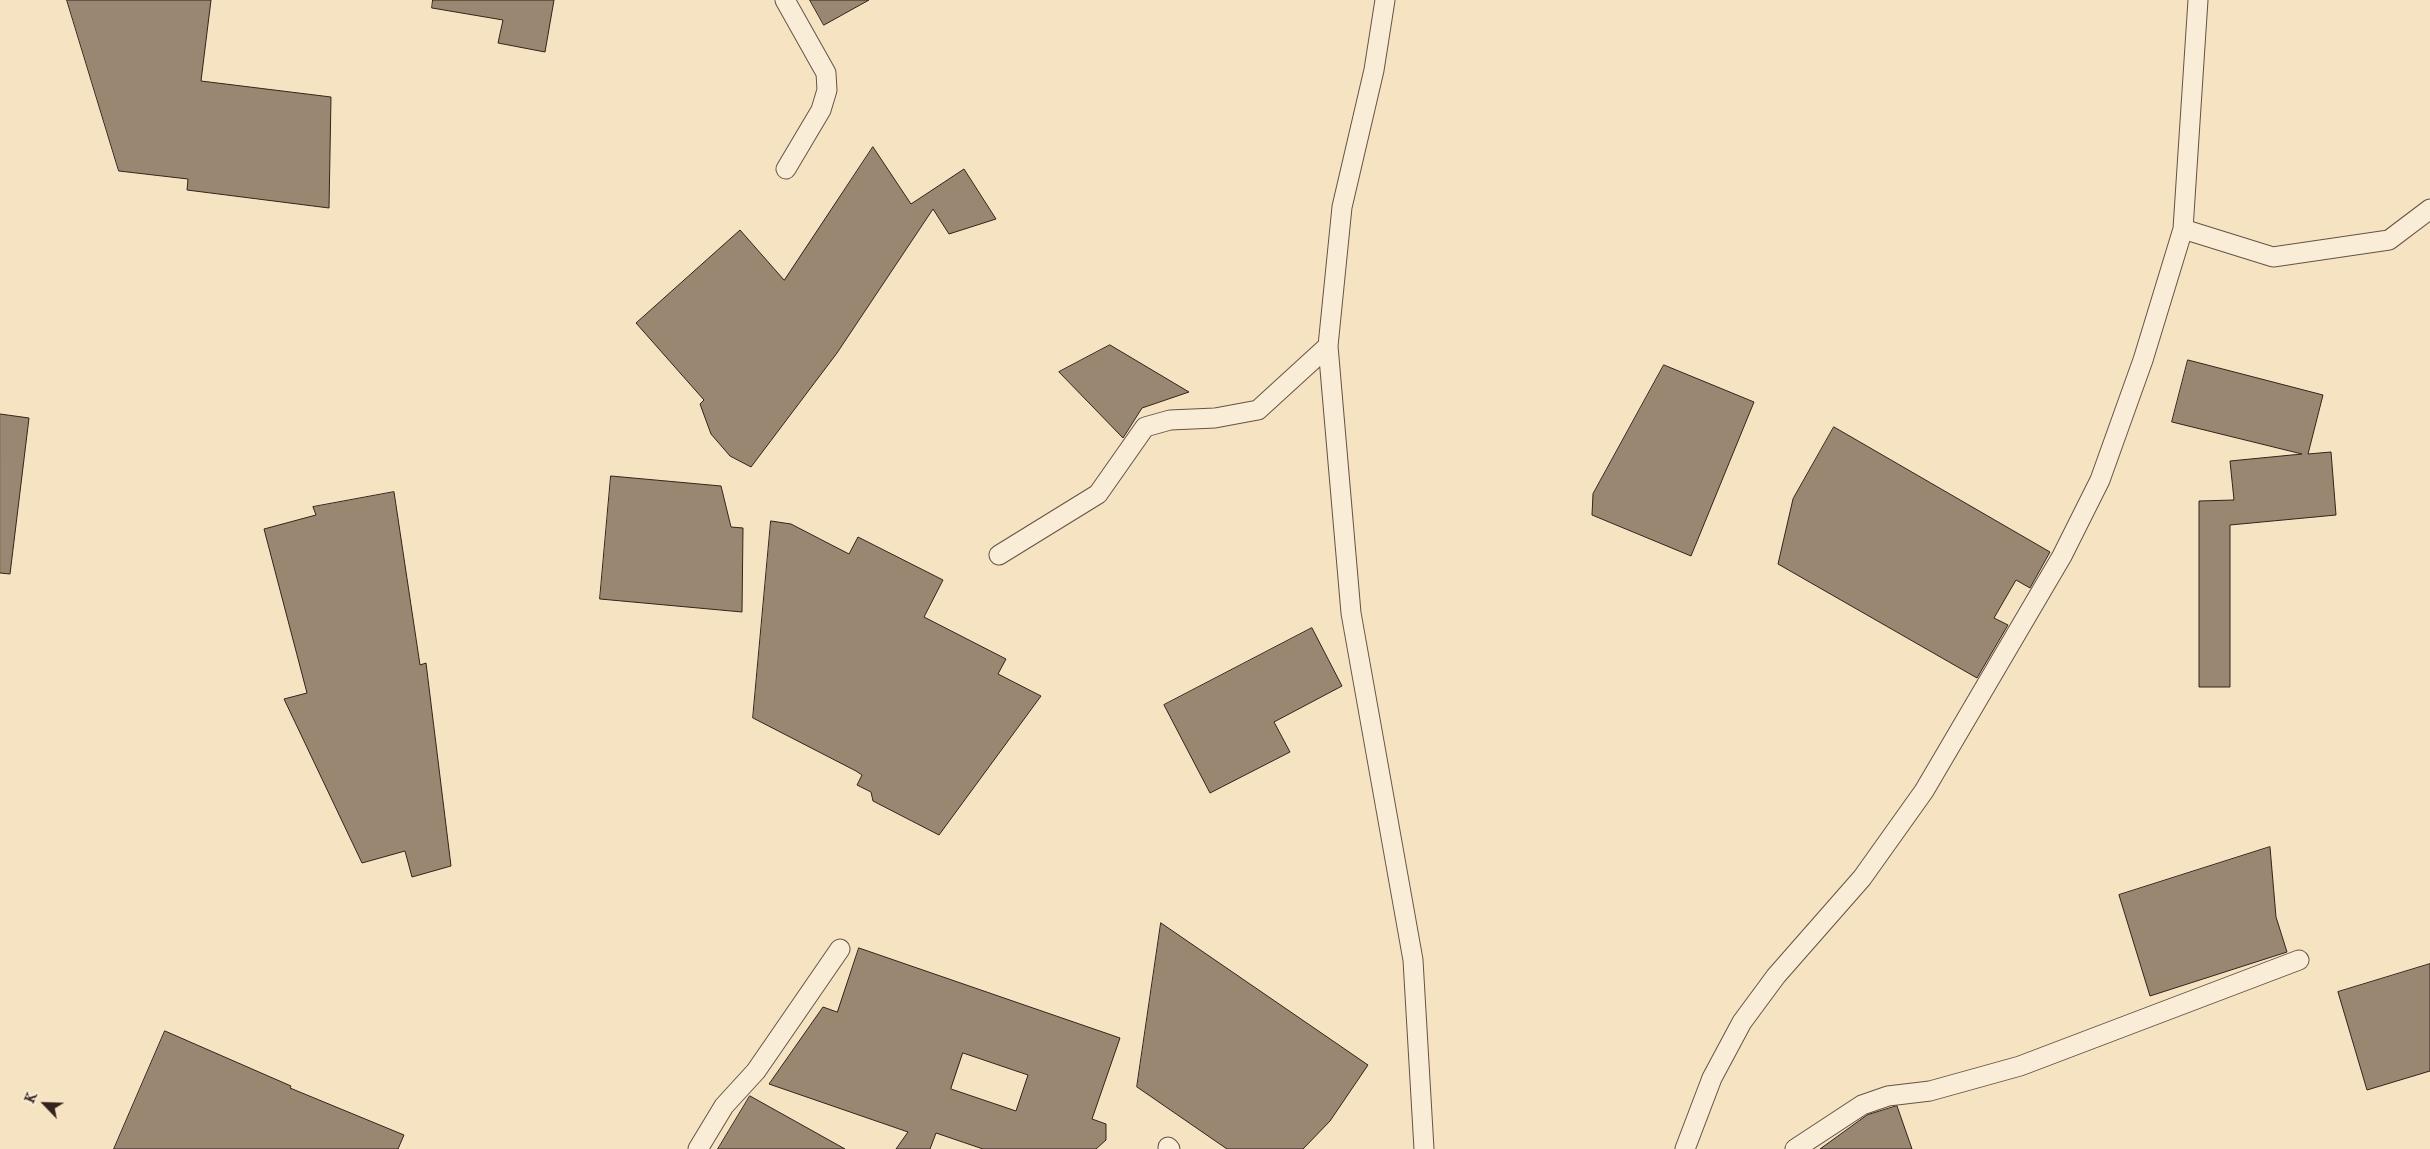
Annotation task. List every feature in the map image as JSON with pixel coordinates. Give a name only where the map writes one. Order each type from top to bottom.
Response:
[{"type":"street","points":[[785,0],[826,73],[827,90],[821,110],[786,169]]},
{"type":"street","points":[[1385,0],[1374,70],[1342,207],[1328,346],[1351,613],[1413,960],[1424,1149]]},
{"type":"street","points":[[1685,1149],[1712,1078],[1742,1022],[1776,976],[1842,902],[1895,834],[1940,765],[2062,556],[2082,518],[2116,440],[2183,230],[2198,0]]},
{"type":"street","points":[[2183,230],[2273,257],[2389,240],[2430,208]]},
{"type":"street","points":[[999,555],[1098,494],[1145,427],[1170,420],[1215,418],[1258,410],[1328,346]]},
{"type":"street","points":[[698,1149],[724,1106],[756,1072],[840,949]]},
{"type":"street","points":[[1795,1149],[1809,1138],[1862,1105],[1888,1096],[1930,1091],[2020,1066],[2299,960]]},
{"type":"building","points":[[67,0],[211,0],[201,81],[331,97],[329,208],[187,190],[188,179],[119,171]]},
{"type":"building","points":[[433,0],[554,0],[545,52],[498,43],[503,20],[432,8]]},
{"type":"building","points":[[810,0],[869,0],[824,25]]},
{"type":"building","points":[[873,147],[911,204],[964,169],[996,219],[949,234],[933,209],[837,353],[751,467],[730,456],[711,434],[700,404],[704,400],[636,323],[740,230],[784,280]]},
{"type":"building","points":[[1110,345],[1189,392],[1142,408],[1123,438],[1059,372]]},
{"type":"building","points":[[2188,360],[2323,395],[2308,454],[2331,452],[2336,515],[2230,525],[2230,687],[2199,687],[2199,501],[2234,500],[2230,461],[2302,454],[2172,422]]},
{"type":"building","points":[[1664,365],[1754,402],[1691,556],[1592,515],[1593,494]]},
{"type":"building","points":[[0,414],[29,418],[10,574],[0,573]]},
{"type":"building","points":[[1834,427],[2050,552],[2030,588],[2016,580],[1994,618],[2008,625],[1977,678],[1778,564],[1793,499]]},
{"type":"building","points":[[611,476],[721,486],[731,527],[743,528],[742,612],[600,599]]},
{"type":"building","points":[[394,492],[420,665],[426,663],[451,866],[412,877],[405,851],[362,863],[284,699],[307,693],[264,529],[316,515],[313,507]]},
{"type":"building","points":[[771,521],[791,524],[849,554],[858,537],[943,580],[924,617],[1006,659],[998,674],[1041,696],[939,835],[873,801],[871,792],[857,785],[862,775],[856,771],[753,718]]},
{"type":"building","points":[[1312,628],[1342,686],[1274,722],[1290,752],[1210,793],[1164,705]]},
{"type":"building","points":[[2270,847],[2276,917],[2287,952],[2150,996],[2119,895]]},
{"type":"building","points":[[1161,923],[1368,1065],[1330,1121],[1303,1149],[1227,1149],[1137,1087]]},
{"type":"building","points":[[859,948],[1120,1038],[1092,1119],[1106,1124],[1106,1140],[1096,1149],[983,1149],[936,1133],[930,1149],[896,1149],[908,1132],[769,1084],[823,1007],[837,1012]],"holes":[[[963,1053],[1028,1075],[1016,1111],[951,1089]]]},
{"type":"building","points":[[2430,964],[2430,1071],[2367,1090],[2338,992]]},
{"type":"building","points":[[165,1031],[291,1086],[290,1088],[404,1135],[398,1149],[114,1149]]},
{"type":"building","points":[[750,1096],[845,1149],[718,1149]]},
{"type":"building","points":[[1897,1106],[1912,1149],[1820,1149],[1867,1115]]}]
